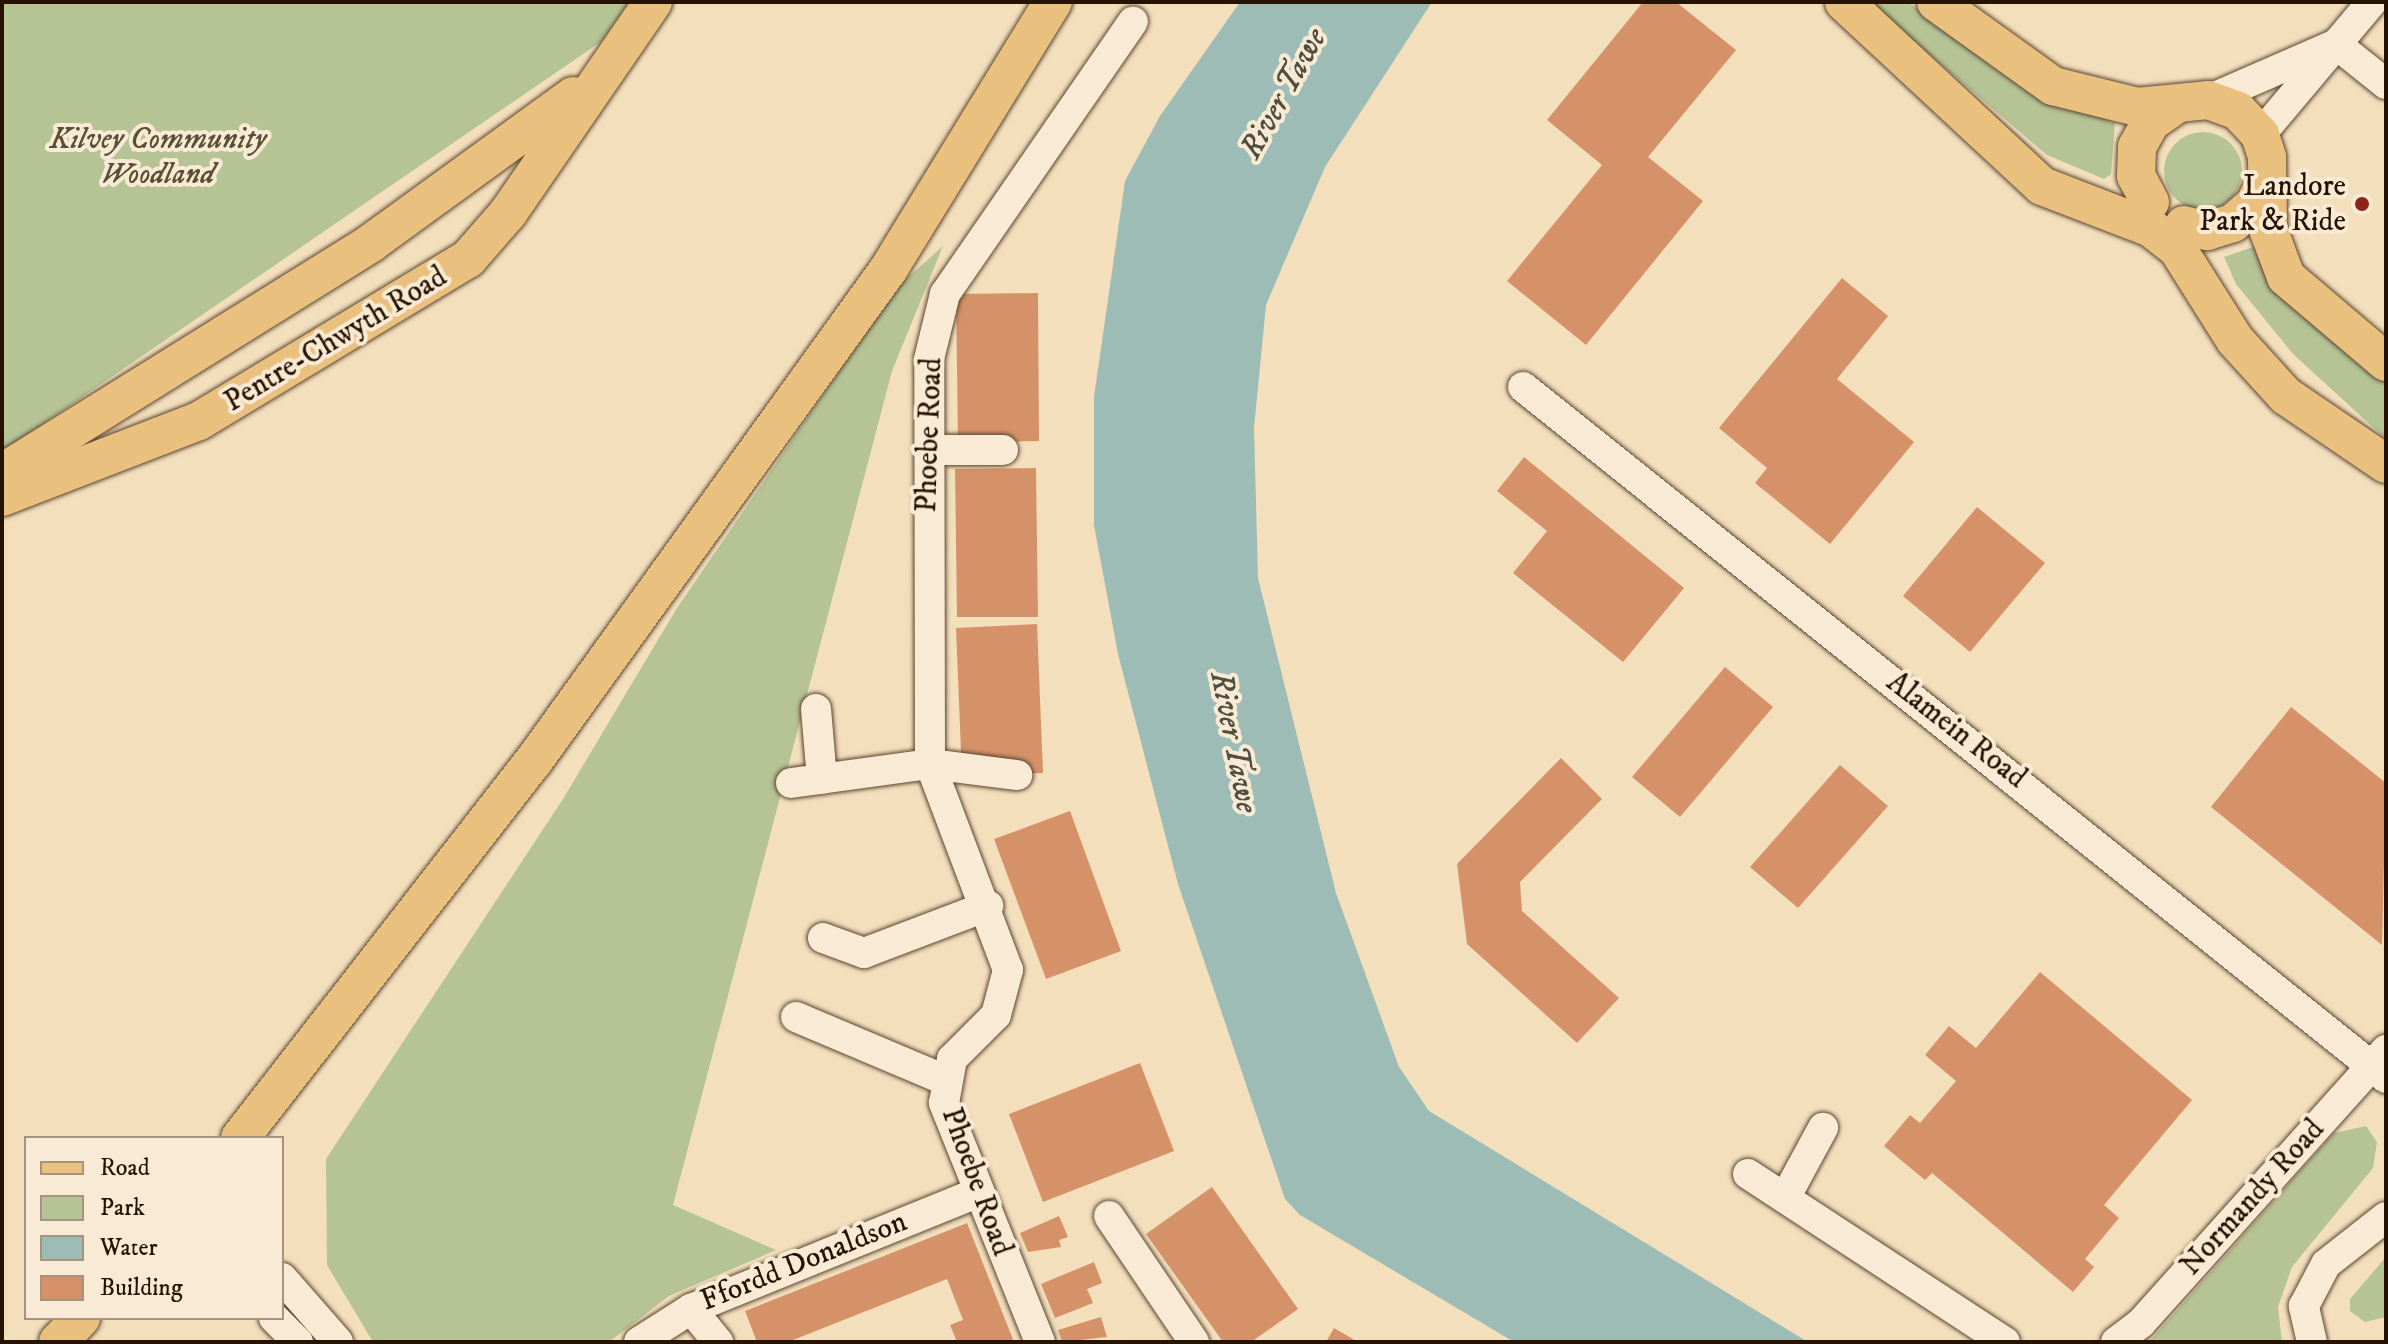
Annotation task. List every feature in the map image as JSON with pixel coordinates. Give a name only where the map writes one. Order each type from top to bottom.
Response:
[{"type":"main road","name":"Pentre-Chwyth Road","points":[[2,497],[199,421],[424,291],[468,259],[508,213],[592,83],[653,2]]},
{"type":"main road","points":[[242,1136],[533,762],[888,270],[1053,2]]},
{"type":"main road","points":[[1844,2],[2042,186],[2151,228],[2177,248],[2235,340],[2286,396],[2374,454]]},
{"type":"main road","points":[[1936,2],[2053,86],[2137,107],[2191,102],[2238,111],[2260,135],[2268,229],[2286,277],[2386,362]]},
{"type":"main road","name":"Pentre-Chwyth Road","points":[[2,473],[371,243],[592,83]]},
{"type":"main road","points":[[2150,202],[2136,176],[2137,147],[2151,122],[2191,102]]},
{"type":"main road","points":[[1962,109],[2084,182],[2150,202],[2184,225],[2207,231],[2233,223],[2254,205],[2266,180]]},
{"type":"main road","points":[[2184,225],[2267,343],[2374,454]]},
{"type":"street","points":[[2260,135],[2372,2]]},
{"type":"street","name":"Phoebe Road","points":[[1040,1342],[976,1193],[944,1103],[945,1080],[952,1059],[996,1015],[1004,996],[1008,970],[988,906],[930,764],[929,359],[945,294],[1133,21]]},
{"type":"street","points":[[2191,102],[2336,44]]},
{"type":"street","points":[[2336,44],[2386,84]]},
{"type":"street","name":"Alamein Road","points":[[1523,387],[2382,1064]]},
{"type":"street","points":[[929,450],[1003,450]]},
{"type":"street","points":[[816,709],[822,779]]},
{"type":"street","points":[[791,783],[930,764],[1017,775]]},
{"type":"street","points":[[823,938],[864,953],[988,906]]},
{"type":"street","points":[[796,1017],[945,1080]]},
{"type":"street","name":"Normandy Road","points":[[2116,1342],[2141,1323],[2382,1064]]},
{"type":"street","points":[[1785,1198],[1818,1139]]},
{"type":"street","points":[[1748,1174],[2005,1342]]},
{"type":"street","name":"Ffordd Donaldson","points":[[639,1342],[691,1309],[976,1193]]},
{"type":"street","points":[[1109,1216],[1194,1342]]},
{"type":"street","points":[[2312,1342],[2304,1306],[2326,1264],[2386,1217]]},
{"type":"street","points":[[284,1280],[338,1342]]},
{"type":"street","points":[[691,1309],[718,1342]]},
{"type":"street","points":[[276,1320],[298,1342]]},
{"type":"green space","name":"Kilvey Community Woodland","points":[[2,2],[629,2],[602,41],[2,452]]},
{"type":"green space","points":[[1868,2],[1908,2],[2026,91],[2115,123],[2111,174],[2104,179],[2047,155]]},
{"type":"green space","points":[[2203,132],[2218,135],[2230,144],[2239,156],[2242,171],[2239,186],[2230,198],[2218,207],[2203,210],[2188,207],[2176,198],[2167,186],[2164,171],[2167,156],[2176,144],[2188,135]]},
{"type":"green space","points":[[943,246],[892,371],[673,1205],[776,1250],[669,1296],[609,1342],[373,1342],[327,1265],[326,1159],[563,799],[677,608],[897,287]]},
{"type":"green space","points":[[2256,246],[2308,318],[2386,383],[2386,439],[2293,354],[2236,284],[2224,257]]},
{"type":"green space","points":[[2366,1126],[2377,1142],[2373,1168],[2292,1267],[2278,1307],[2282,1342],[2149,1342],[2334,1133]]},
{"type":"green space","points":[[2386,1257],[2386,1317],[2365,1322],[2350,1311],[2350,1299]]},
{"type":"water","name":"River Tawe","points":[[1240,2],[1432,2],[1325,167],[1266,305],[1254,428],[1258,578],[1336,893],[1399,1067],[1429,1111],[1808,1342],[1514,1342],[1300,1215],[1285,1199],[1178,884],[1118,654],[1094,525],[1094,397],[1125,181],[1160,116]]},
{"type":"building","points":[[1643,2],[1676,2],[1736,50],[1648,157],[1703,201],[1586,345],[1507,281],[1602,165],[1547,120]]},
{"type":"building","points":[[1842,278],[1888,316],[1837,379],[1914,442],[1830,544],[1755,483],[1767,468],[1719,428]]},
{"type":"building","points":[[1038,293],[1039,441],[958,443],[956,294]]},
{"type":"building","points":[[1524,457],[1684,588],[1623,662],[1513,573],[1547,531],[1497,491]]},
{"type":"building","points":[[1036,468],[1038,617],[957,617],[955,469]]},
{"type":"building","points":[[1977,507],[2045,563],[1970,652],[1903,596]]},
{"type":"building","points":[[1037,624],[1043,773],[962,776],[956,628]]},
{"type":"building","points":[[1725,667],[1773,707],[1680,817],[1632,777]]},
{"type":"building","points":[[2291,707],[2386,783],[2382,945],[2211,807]]},
{"type":"building","points":[[1561,758],[1602,799],[1520,882],[1522,911],[1619,998],[1577,1043],[1467,944],[1457,864]]},
{"type":"building","points":[[1840,765],[1888,806],[1798,908],[1750,867]]},
{"type":"building","points":[[1070,811],[1121,951],[1046,979],[994,839]]},
{"type":"building","points":[[2040,972],[2192,1100],[2104,1205],[2119,1218],[2085,1259],[2094,1267],[2073,1292],[1932,1173],[1925,1180],[1884,1146],[1910,1115],[1920,1123],[1956,1081],[1925,1055],[1949,1026],[1976,1048]]},
{"type":"building","points":[[1140,1063],[1174,1151],[1043,1202],[1009,1114]]},
{"type":"building","points":[[1212,1187],[1298,1309],[1251,1342],[1223,1342],[1146,1234]]},
{"type":"building","points":[[1059,1216],[1068,1237],[1059,1240],[1061,1247],[1028,1252],[1020,1233]]},
{"type":"building","points":[[967,1223],[1014,1342],[957,1342],[950,1325],[963,1320],[947,1279],[788,1342],[757,1342],[745,1311]]},
{"type":"building","points":[[1094,1262],[1102,1283],[1087,1289],[1093,1303],[1055,1318],[1041,1284]]},
{"type":"building","points":[[1101,1317],[1107,1337],[1062,1342],[1058,1330]]},
{"type":"building","points":[[1334,1328],[1358,1342],[1326,1342]]},
{"type":"place","name":"Landore Park & Ride","points":[[2362,204]]}]
